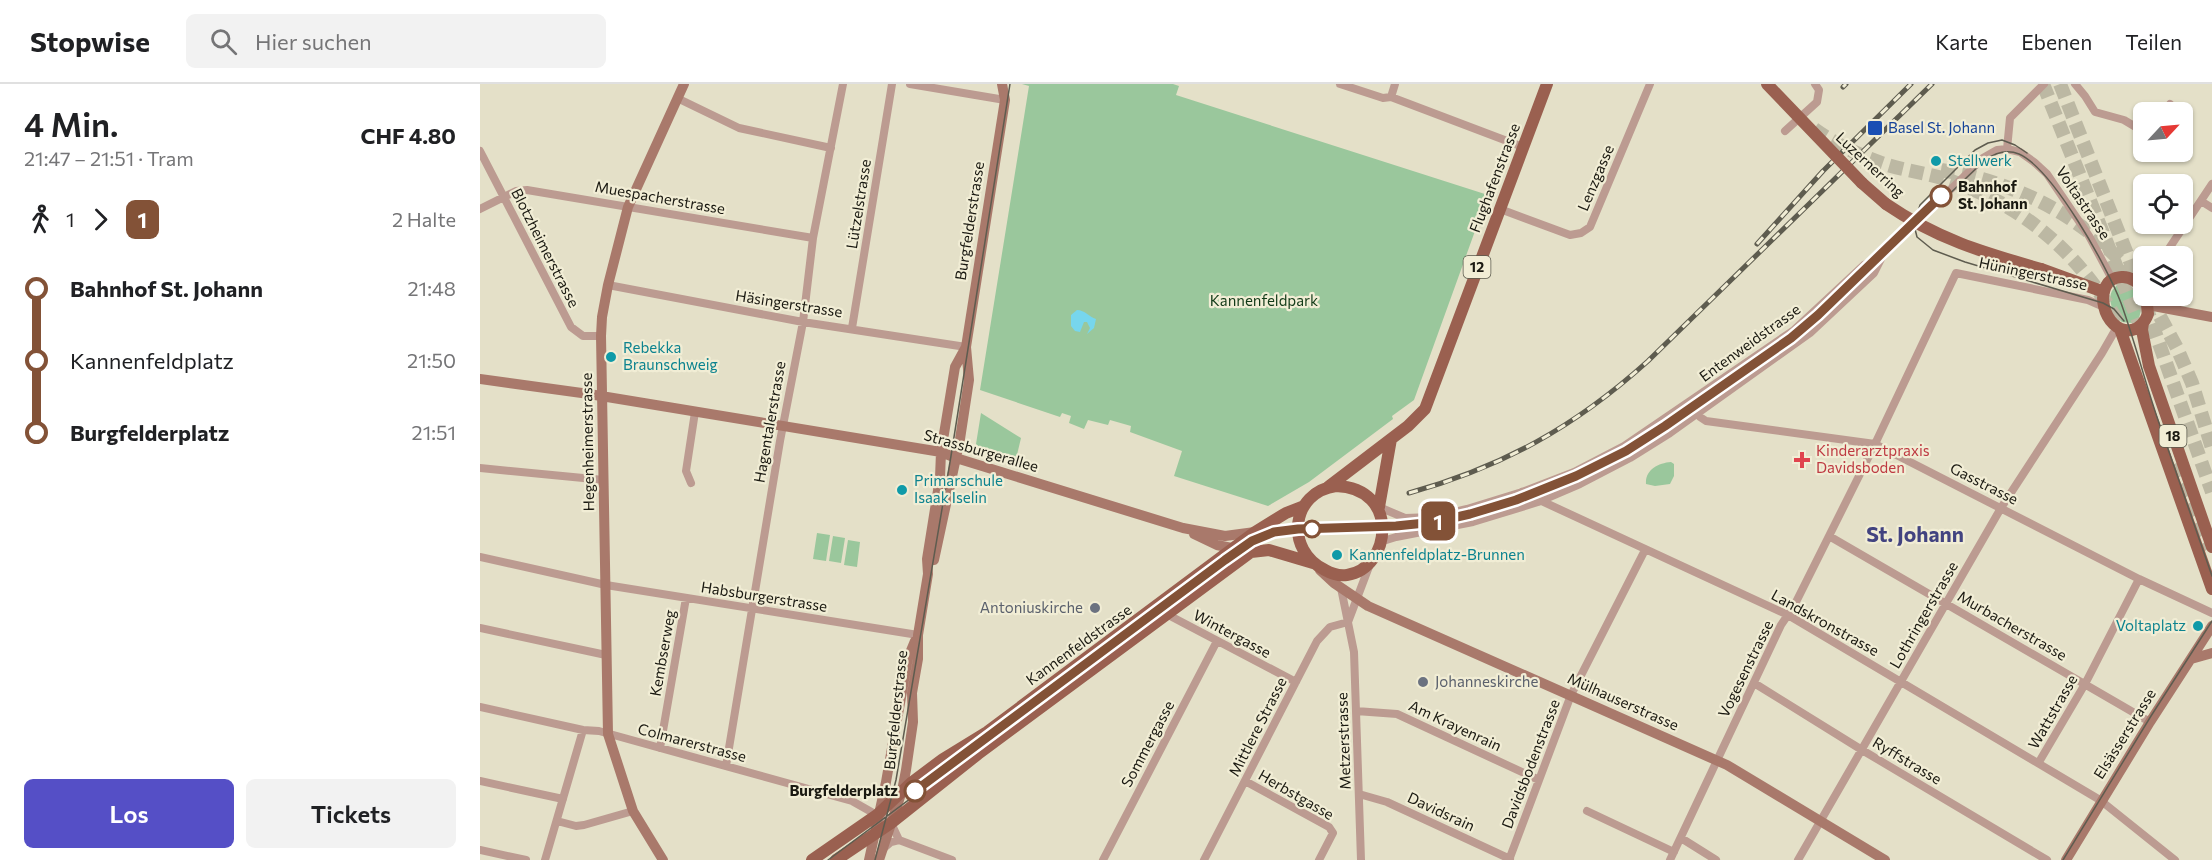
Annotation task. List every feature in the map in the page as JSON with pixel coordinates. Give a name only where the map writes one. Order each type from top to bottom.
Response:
[{"type":"main road","name":"Flughafenstrasse","points":[[1328,487],[1408,426],[1425,409],[1547,84]]},
{"type":"main road","name":"Luzernerring","points":[[1767,84],[1862,183],[1912,222],[1968,247],[2041,269],[2104,292]]},
{"type":"main road","points":[[2104,307],[2104,292],[2112,279],[2128,277],[2133,282]]},
{"type":"main road","name":"18","points":[[2147,306],[2148,314],[2142,330],[2149,366],[2212,547]]},
{"type":"main road","name":"18","points":[[2104,307],[2110,320],[2119,328],[2212,589]]},
{"type":"main road","points":[[2119,328],[2134,329],[2143,323]]},
{"type":"main road","points":[[1378,507],[1391,439]]},
{"type":"main road","points":[[1251,552],[1269,550],[1313,563],[1329,573],[1342,575],[1357,572],[1371,562],[1380,542],[1383,527],[1378,507],[1370,496],[1360,490],[1345,486],[1328,487],[1316,494],[1304,506],[1299,520],[1298,538],[1304,552],[1313,563]]},
{"type":"main road","name":"Kannenfeldstrasse","points":[[837,860],[891,823],[1162,609],[1232,549],[1286,513],[1304,506]]},
{"type":"main road","name":"Kannenfeldstrasse","points":[[812,860],[877,815],[902,791],[942,759],[987,732],[1162,609],[1251,552]]},
{"type":"street","name":"Hegenheimerstrasse","points":[[663,860],[633,811],[608,734],[601,336],[608,285],[627,207],[684,84]]},
{"type":"street","name":"Hagentalerstrasse","points":[[726,766],[782,426],[802,322],[813,238],[843,84]]},
{"type":"street","name":"Lützelstrasse","points":[[852,328],[892,84]]},
{"type":"street","points":[[910,84],[1005,100]]},
{"type":"street","name":"Burgfelderstrasse","points":[[1002,84],[1005,100]]},
{"type":"street","name":"Burgfelderstrasse","points":[[928,574],[934,561],[956,458],[969,380],[966,347],[1005,100],[1012,84]]},
{"type":"street","points":[[1340,84],[1383,98],[1391,97],[1522,147]]},
{"type":"street","points":[[1391,97],[1395,84]]},
{"type":"street","name":"Lenzgasse","points":[[1500,209],[1570,234],[1581,233],[1590,227],[1650,84]]},
{"type":"street","points":[[1785,131],[1817,102],[1820,90],[1815,84]]},
{"type":"street","points":[[1882,257],[1983,158],[1993,152],[2007,149],[2010,118],[2044,84]]},
{"type":"street","points":[[2075,84],[2095,112],[2124,120],[2133,125]]},
{"type":"street","points":[[677,98],[739,128],[831,148]]},
{"type":"street","name":"Voltastrasse","points":[[2007,149],[2028,157],[2047,174],[2089,236],[2112,279]]},
{"type":"street","name":"Blotzheimerstrasse","points":[[480,151],[571,327],[583,336],[601,336]]},
{"type":"street","points":[[2171,246],[2212,184]]},
{"type":"street","name":"Muespacherstrasse","points":[[480,209],[516,191],[527,190],[813,238]]},
{"type":"street","points":[[2201,201],[2212,208]]},
{"type":"street","name":"Entenweidstrasse","points":[[1378,507],[1405,518],[1420,518],[1467,509],[1522,492],[1574,472],[1624,446],[1794,330],[1863,265],[1882,257]]},
{"type":"street","name":"Entenweidstrasse","points":[[1380,542],[1473,522],[1538,502],[1580,484],[1630,458],[1698,413],[1810,333],[1874,273],[1882,257]]},
{"type":"street","name":"Hüningerstrasse","points":[[1956,273],[2088,300],[2104,307]]},
{"type":"street","name":"Vogesenstrasse","points":[[1670,860],[1788,615],[1875,444],[1956,273]]},
{"type":"street","name":"Häsingerstrasse","points":[[608,285],[802,322],[966,347]]},
{"type":"street","points":[[2182,306],[2212,317]]},
{"type":"street","name":"Lothringerstrasse","points":[[1798,860],[2001,508],[2119,328]]},
{"type":"street","name":"Burgfelderstrasse","points":[[875,857],[891,823],[902,791],[913,722],[912,693],[918,659],[918,635],[928,574],[927,559],[940,478],[941,452],[955,367],[966,347]]},
{"type":"street","name":"Strassburgerallee","points":[[480,379],[603,396],[941,452],[1183,528],[1225,536],[1255,532]]},
{"type":"street","points":[[1690,402],[1698,413]]},
{"type":"street","points":[[691,483],[686,471],[695,412]]},
{"type":"street","name":"Gasstrasse","points":[[1698,413],[1710,422],[1875,444],[2139,579],[2212,613]]},
{"type":"street","points":[[480,468],[604,480]]},
{"type":"street","name":"Landskronstrasse","points":[[1522,492],[1538,502],[1788,615],[2101,801],[2175,860]]},
{"type":"street","name":"Strassburgerallee","points":[[1183,528],[1208,541],[1232,549],[1251,552]]},
{"type":"street","name":"Murbacherstrasse","points":[[1828,536],[2150,722]]},
{"type":"street","name":"Davidsbodenstrasse","points":[[1510,859],[1571,695],[1645,550]]},
{"type":"street","name":"Habsburgerstrasse","points":[[480,557],[606,585],[918,635]]},
{"type":"street","points":[[1348,622],[1371,562]]},
{"type":"street","name":"Mülhauserstrasse","points":[[1313,563],[1358,600],[1717,760],[1885,860]]},
{"type":"street","name":"Wattstrasse","points":[[2038,762],[2085,684],[2139,579]]},
{"type":"street","name":"Metzerstrasse","points":[[1341,588],[1354,652],[1361,860]]},
{"type":"street","name":"Kembserweg","points":[[660,748],[686,598]]},
{"type":"street","name":"Wintergasse","points":[[1162,609],[1296,682]]},
{"type":"street","name":"Mittlere Strasse","points":[[1204,860],[1323,633],[1336,624],[1348,622]]},
{"type":"street","name":"Elsässerstrasse","points":[[2066,860],[2212,626]]},
{"type":"street","points":[[480,628],[606,655]]},
{"type":"street","name":"Burgfelderstrasse","points":[[875,857],[877,815],[886,782],[908,658],[918,635]]},
{"type":"street","name":"Sommergasse","points":[[1103,860],[1217,641]]},
{"type":"street","points":[[2191,659],[2212,653]]},
{"type":"street","name":"Ryffstrasse","points":[[1754,684],[2048,860]]},
{"type":"street","name":"Colmarerstrasse","points":[[480,707],[583,730],[599,731],[852,801],[891,823]]},
{"type":"street","name":"Am Krayenrain","points":[[1356,711],[1398,714],[1539,780]]},
{"type":"street","points":[[545,860],[583,730]]},
{"type":"street","points":[[480,781],[563,799]]},
{"type":"street","name":"Herbstgasse","points":[[1245,781],[1329,827],[1333,833],[1319,860]]},
{"type":"street","name":"Davidsrain","points":[[1359,794],[1387,802],[1510,859]]},
{"type":"street","points":[[557,821],[576,826],[584,825],[633,811]]},
{"type":"street","points":[[1587,811],[1674,852]]},
{"type":"street","points":[[891,823],[899,840]]},
{"type":"street","points":[[1681,838],[1716,860]]},
{"type":"street","points":[[853,849],[864,851],[875,857],[891,842],[899,840],[952,860]]},
{"type":"street","points":[[480,850],[526,860]]},
{"type":"green space","name":"Kannenfeldpark","points":[[1022,84],[1173,84],[1179,86],[1176,95],[1488,195],[1414,400],[1392,416],[1393,419],[1309,482],[1268,506],[1174,476],[1182,451],[1130,432],[1131,426],[1110,420],[1108,425],[1088,420],[1084,429],[1069,423],[1071,416],[1062,413],[1060,417],[980,390],[1029,86]]},
{"type":"green space","points":[[2122,283],[2133,289],[2133,306],[2141,306],[2139,318],[2132,323],[2122,322],[2114,312],[2110,296],[2116,286]]},
{"type":"green space","points":[[981,413],[1021,438],[1016,459],[979,448],[976,444]]},
{"type":"green space","points":[[1671,462],[1674,464],[1674,476],[1670,484],[1655,486],[1646,484],[1646,479],[1653,468]]},
{"type":"green space","points":[[817,533],[830,535],[826,561],[813,559]]},
{"type":"green space","points":[[833,536],[845,538],[841,563],[829,561]]},
{"type":"green space","points":[[848,540],[860,542],[857,567],[844,565]]},
{"type":"water","points":[[1077,310],[1096,319],[1094,328],[1087,334],[1090,328],[1087,322],[1084,322],[1080,332],[1075,331],[1071,326],[1071,315]]},
{"type":"tunnel","points":[[2043,84],[2144,335]]},
{"type":"tunnel","points":[[2060,84],[2133,269]]},
{"type":"tunnel","points":[[1814,129],[1871,159],[1936,176],[1981,193],[2031,222],[2052,239],[2090,280],[2122,329]]},
{"type":"tunnel","points":[[1941,170],[1992,182],[2041,202],[2085,229],[2133,275]]},
{"type":"tunnel","points":[[2146,306],[2212,492]]},
{"type":"tunnel","points":[[2154,306],[2177,348],[2192,383],[2212,448]]},
{"type":"tunnel","points":[[2174,464],[2201,533],[2210,548]]},
{"type":"tram line","points":[[875,860],[896,780],[951,456],[1010,84]]},
{"type":"tram line","points":[[2027,153],[2002,140],[1988,143],[1975,150],[1920,205],[1914,225],[1917,237],[1933,250],[1965,262],[2103,303],[2114,309],[2124,321]]},
{"type":"tram line","points":[[828,860],[1228,562],[1260,541],[1282,534],[1411,529],[1472,518],[1532,498],[1578,479],[1628,454],[1808,329],[1985,160],[2001,152],[2019,154],[2033,163],[2047,179],[2078,221],[2114,287],[2212,576]]},
{"type":"tram line","name":"1","points":[[915,791],[1245,545],[1258,538],[1288,530],[1412,525],[1470,514],[1560,483],[1626,451],[1806,326],[1941,196]]},
{"type":"tram line","points":[[2063,860],[2212,621]]},
{"type":"railway","points":[[1843,87],[1846,84]]},
{"type":"railway","points":[[1757,244],[1823,171],[1911,84]]},
{"type":"railway","points":[[1409,493],[1476,471],[1537,442],[1594,405],[1621,384],[1648,361],[1932,84]]},
{"type":"place","name":"Basel St. Johann","points":[[1875,128]]},
{"type":"place","name":"Stellwerk","points":[[1936,161]]},
{"type":"place","name":"Bahnhof St. Johann","points":[[1941,196]]},
{"type":"place","name":"Rebekka Braunschweig","points":[[611,357]]},
{"type":"place","name":"Kinderarztpraxis Davidsboden","points":[[1802,460]]},
{"type":"place","name":"Primarschule Isaak Iselin","points":[[902,490]]},
{"type":"place","name":"Kannenfeldplatz-Brunnen","points":[[1337,555]]},
{"type":"place","name":"Antoniuskirche","points":[[1095,608]]},
{"type":"place","name":"Voltaplatz","points":[[2198,626]]},
{"type":"place","name":"Johanneskirche","points":[[1423,682]]},
{"type":"place","name":"Burgfelderplatz","points":[[915,791]]},
{"type":"district","name":"St. Johann","points":[[1915,535]]}]
